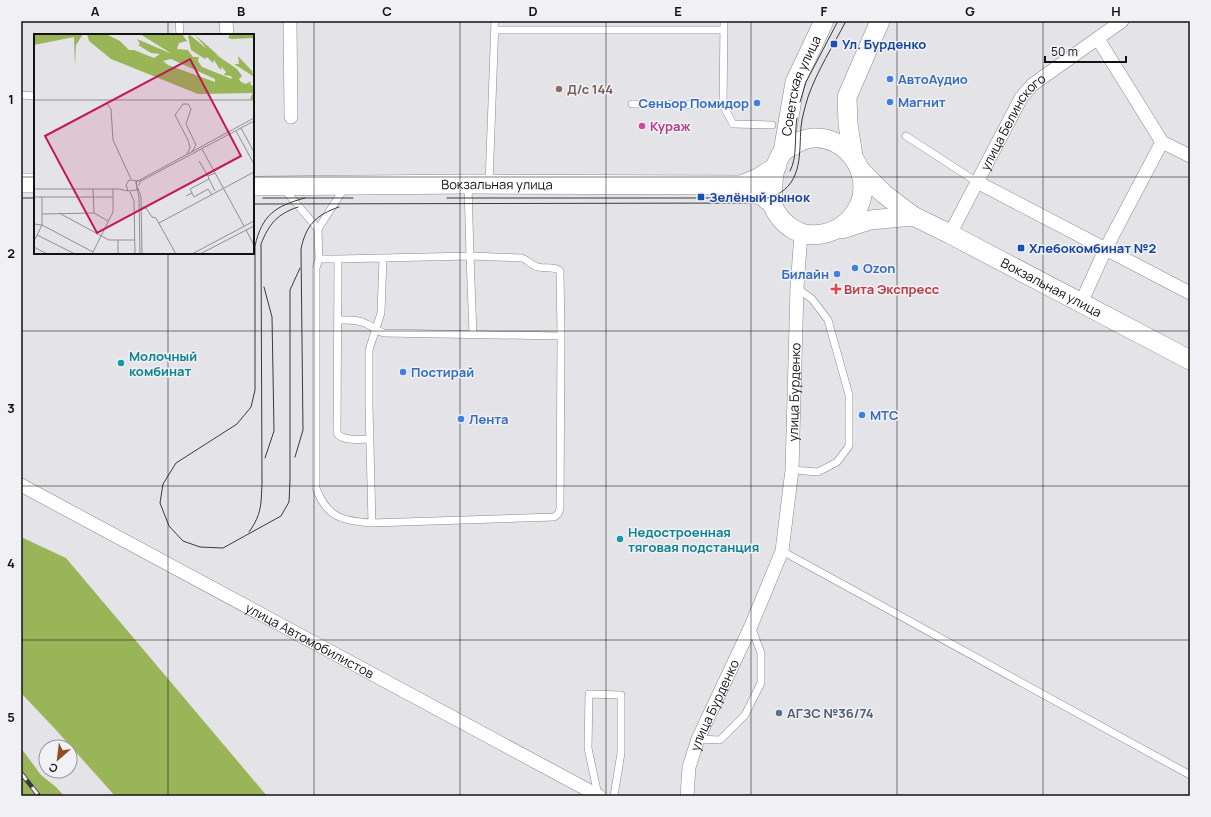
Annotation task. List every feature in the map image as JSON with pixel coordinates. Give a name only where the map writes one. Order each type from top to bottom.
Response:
[{"type":"main road","name":"Советская улица","points":[[773,205],[773,176],[780,159],[795,82],[824,21]]},
{"type":"main road","points":[[831,232],[845,225],[855,214],[862,200],[863,185],[848,124],[847,97],[880,21]]},
{"type":"main road","name":"Советская улица","points":[[780,159],[799,140],[814,138],[828,140],[842,146],[857,163]]},
{"type":"main road","name":"Вокзальная улица","points":[[254,186],[468,184],[741,185],[758,178],[780,159]]},
{"type":"main road","name":"Вокзальная улица","points":[[857,163],[884,194],[913,216],[1190,360]]},
{"type":"main road","points":[[21,183],[34,183]]},
{"type":"main road","name":"Вокзальная улица","points":[[741,185],[758,194],[773,205]]},
{"type":"main road","points":[[773,205],[776,212],[788,226],[801,233],[816,235],[870,220],[913,216]]},
{"type":"street","points":[[226,21],[226,34]]},
{"type":"street","points":[[290,21],[291,117]]},
{"type":"street","name":"улица Белинского","points":[[950,234],[1021,98],[1032,85],[1122,21]]},
{"type":"street","points":[[1098,39],[1162,142],[1190,156]]},
{"type":"street","points":[[1081,303],[1106,248],[1162,142]]},
{"type":"street","points":[[977,182],[1190,293]]},
{"type":"street","name":"улица Бурденко","points":[[687,796],[689,767],[698,739],[751,626],[782,551],[792,470],[797,288],[801,233]]},
{"type":"street","name":"улица Автомобилистов","points":[[21,485],[598,796]]},
{"type":"lane","points":[[179,21],[180,34]]},
{"type":"lane","points":[[489,184],[495,21]]},
{"type":"lane","points":[[539,29],[540,21]]},
{"type":"lane","points":[[673,21],[673,30]]},
{"type":"lane","points":[[724,21],[723,105],[733,124],[772,125]]},
{"type":"lane","points":[[495,30],[723,30]]},
{"type":"lane","points":[[21,95],[34,96]]},
{"type":"lane","points":[[632,104],[723,105]]},
{"type":"lane","points":[[906,136],[977,182]]},
{"type":"lane","points":[[468,184],[473,334]]},
{"type":"lane","points":[[319,259],[470,256],[522,258],[528,260],[539,268],[558,269],[560,271],[560,509],[558,514],[554,517],[372,523],[353,522],[338,517],[329,511],[321,500],[316,488],[316,268],[319,259],[318,229],[347,185]]},
{"type":"lane","points":[[281,186],[318,229]]},
{"type":"lane","points":[[372,523],[369,350],[381,313],[383,258]]},
{"type":"lane","points":[[338,259],[337,433],[343,439],[370,439]]},
{"type":"lane","points":[[792,470],[818,472],[837,462],[848,446],[849,395],[828,320],[812,299],[797,288]]},
{"type":"lane","points":[[338,320],[357,320],[366,323],[375,330],[384,333],[561,336]]},
{"type":"lane","points":[[782,551],[1190,775]]},
{"type":"lane","points":[[698,739],[720,740],[745,715],[761,683],[760,653],[751,626]]},
{"type":"lane","points":[[598,796],[588,748],[589,694],[621,694],[621,753],[614,796]]},
{"type":"green space","points":[[21,537],[66,558],[267,796],[115,796],[78,755],[78,739],[64,739],[21,693]]},
{"type":"green space","points":[[21,748],[38,771],[38,779],[46,779],[64,796],[21,796]]},
{"type":"tram line","points":[[800,102],[806,82],[838,21]]},
{"type":"tram line","points":[[254,204],[753,203],[776,195],[785,189],[791,182],[798,166],[801,123],[808,97],[821,68],[846,21]]},
{"type":"tram line","points":[[790,171],[795,152],[797,118]]},
{"type":"tram line","points":[[21,198],[34,198]]},
{"type":"tram line","points":[[263,198],[353,198]]},
{"type":"tram line","points":[[300,268],[290,290],[289,502],[281,516],[223,548],[200,547],[183,541],[169,526],[160,503],[163,484],[176,463],[237,424],[251,407],[255,390],[255,246],[258,235],[266,219],[271,213],[295,201],[305,198]]},
{"type":"tram line","points":[[447,198],[741,198]]},
{"type":"tram line","points":[[249,532],[259,514],[262,483],[261,244],[271,225],[284,213],[298,207]]},
{"type":"tram line","points":[[295,457],[303,430],[301,249],[306,233],[313,222],[318,217],[339,207]]},
{"type":"tram line","points":[[264,287],[272,317],[274,431],[265,458]]},
{"type":"railway","points":[[21,773],[39,796]]},
{"type":"place","name":"Ул. Бурденко","points":[[834,44]]},
{"type":"place","name":"АвтоАудио","points":[[890,79]]},
{"type":"place","name":"Д/с 144","points":[[559,89]]},
{"type":"place","name":"Магнит","points":[[890,102]]},
{"type":"place","name":"Сеньор Помидор","points":[[757,103]]},
{"type":"place","name":"Кураж","points":[[642,126]]},
{"type":"place","name":"Зелёный рынок","points":[[701,197]]},
{"type":"place","name":"Хлебокомбинат №2","points":[[1021,248]]},
{"type":"place","name":"Ozon","points":[[855,268]]},
{"type":"place","name":"Билайн","points":[[837,274]]},
{"type":"place","name":"Вита Экспресс","points":[[836,289]]},
{"type":"place","name":"Молочный комбинат","points":[[121,363]]},
{"type":"place","name":"Постирай","points":[[403,372]]},
{"type":"place","name":"МТС","points":[[862,415]]},
{"type":"place","name":"Лента","points":[[461,419]]},
{"type":"place","name":"Недостроенная тяговая подстанция","points":[[620,539]]},
{"type":"place","name":"АГЗС №36/74","points":[[779,713]]}]
